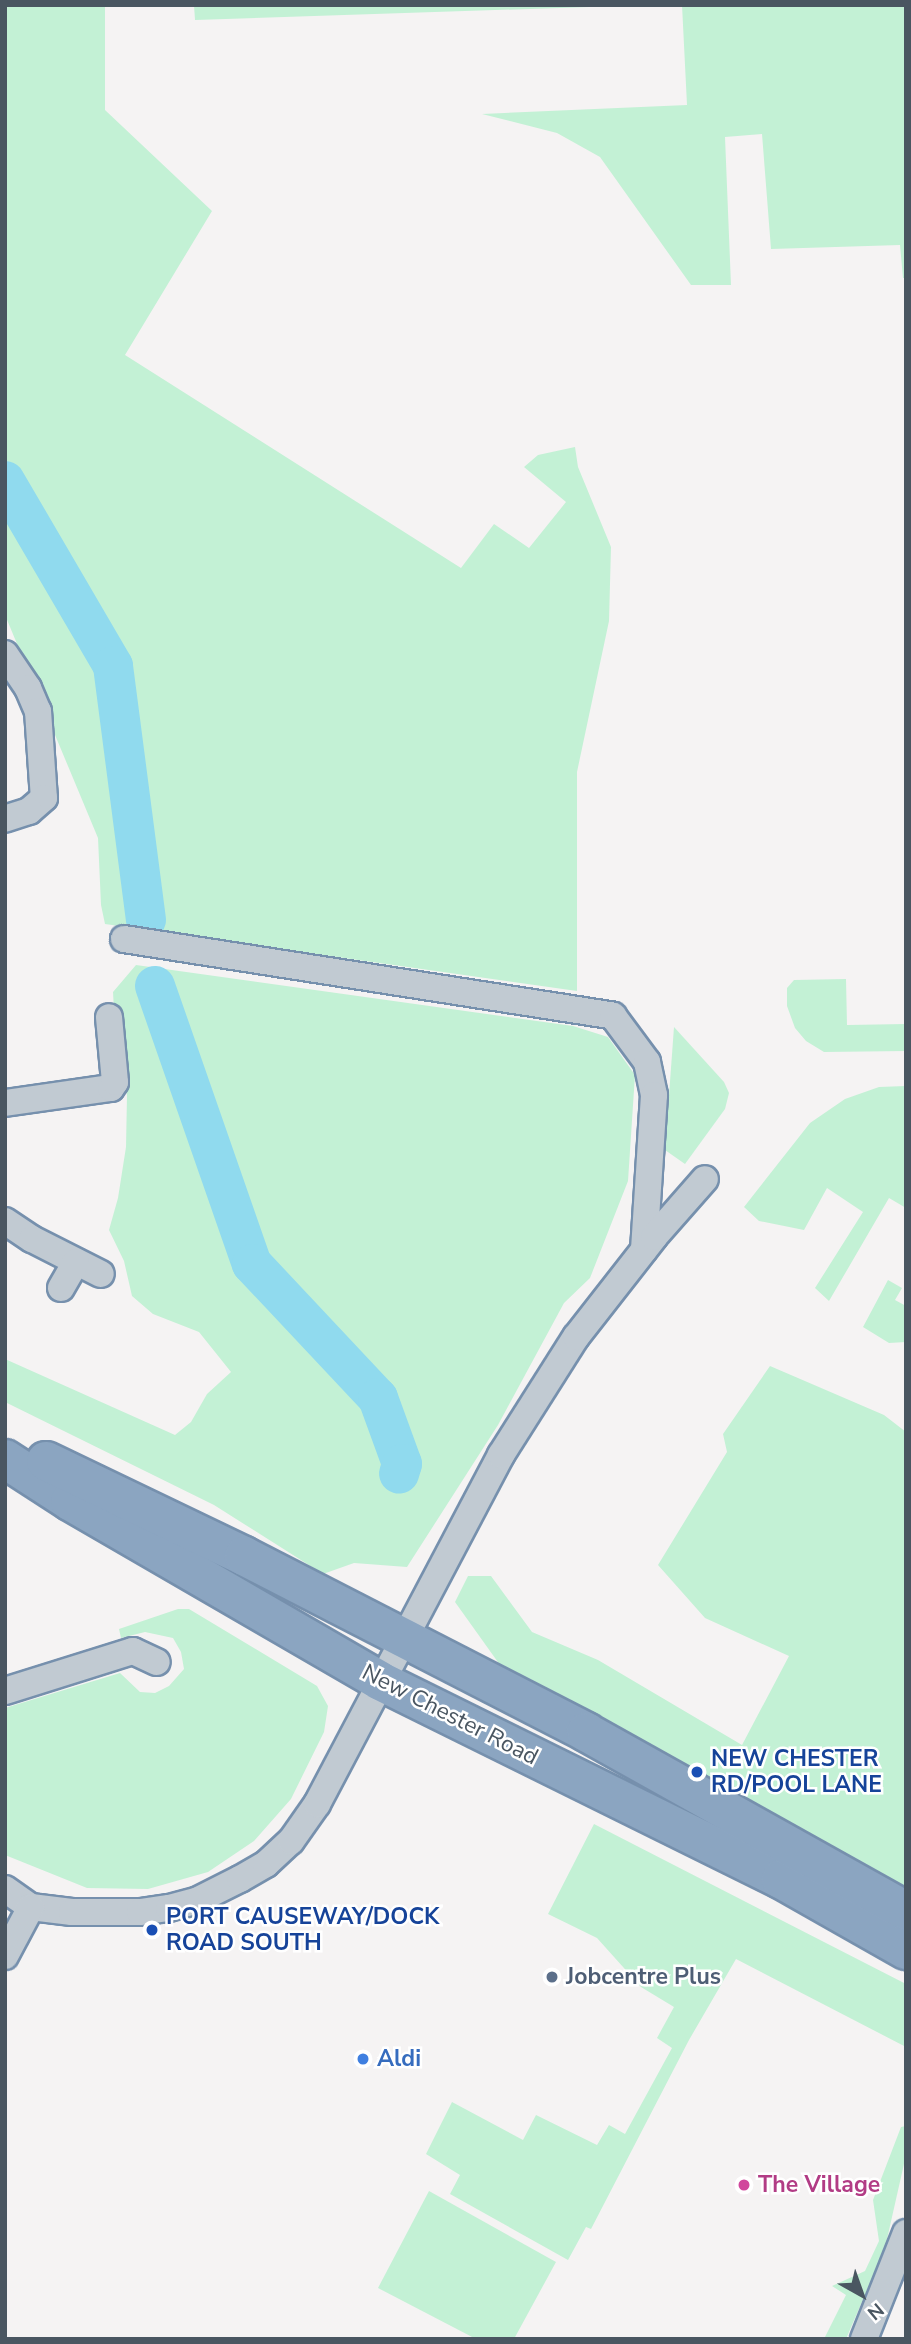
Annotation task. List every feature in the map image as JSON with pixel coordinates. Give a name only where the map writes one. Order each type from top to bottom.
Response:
[{"type":"highway","name":"New Chester Road","points":[[5,1442],[244,1556],[586,1732],[906,1911]]},
{"type":"highway","name":"New Chester Road","points":[[5,1459],[70,1502],[380,1681],[781,1880],[906,1950]]},
{"type":"street","points":[[5,820],[29,811],[44,798],[38,711],[28,688],[7,660]]},
{"type":"street","points":[[124,939],[613,1016],[647,1062],[654,1095],[644,1250]]},
{"type":"street","points":[[5,1103],[111,1088],[115,1082],[108,1017]]},
{"type":"street","points":[[5,1889],[32,1907],[72,1912],[140,1912],[169,1908],[219,1891],[266,1864],[291,1841],[317,1804],[501,1455],[576,1337],[644,1250],[705,1179]]},
{"type":"street","points":[[5,1222],[101,1274]]},
{"type":"street","points":[[61,1288],[76,1262]]},
{"type":"street","points":[[5,1691],[133,1651],[157,1662]]},
{"type":"street","points":[[5,1956],[32,1907]]},
{"type":"street","points":[[864,2339],[906,2233]]},
{"type":"green space","points":[[5,5],[105,5],[105,110],[212,211],[125,355],[461,568],[494,524],[529,548],[566,502],[524,467],[538,455],[575,447],[578,467],[611,547],[609,621],[577,772],[577,991],[105,924],[101,905],[98,838],[5,615]]},
{"type":"green space","points":[[194,5],[648,5],[195,20]]},
{"type":"green space","points":[[682,5],[906,5],[906,278],[903,278],[900,245],[771,249],[762,134],[725,137],[731,285],[691,285],[600,157],[557,133],[482,114],[687,105]]},
{"type":"green space","points":[[136,965],[573,1026],[608,1037],[635,1075],[628,1181],[590,1278],[564,1303],[498,1425],[407,1567],[354,1563],[323,1574],[214,1505],[5,1402],[5,1359],[175,1435],[191,1422],[207,1394],[231,1372],[199,1332],[153,1314],[132,1296],[124,1261],[109,1230],[118,1198],[126,1147],[127,1095],[115,1029],[113,992]]},
{"type":"green space","points":[[846,979],[847,1025],[906,1024],[906,1051],[824,1052],[806,1041],[795,1028],[787,1006],[787,988],[794,980]]},
{"type":"green space","points":[[674,1027],[724,1082],[729,1093],[725,1109],[685,1164],[665,1150]]},
{"type":"green space","points":[[906,1086],[906,1208],[889,1198],[829,1301],[815,1288],[863,1212],[827,1188],[804,1230],[759,1221],[744,1207],[810,1123],[845,1099],[879,1087]]},
{"type":"green space","points":[[888,1280],[902,1288],[895,1300],[906,1306],[906,1342],[889,1343],[863,1327]]},
{"type":"green space","points":[[770,1366],[884,1415],[906,1432],[906,1895],[505,1672],[455,1602],[468,1576],[491,1576],[532,1632],[598,1660],[742,1745],[789,1656],[705,1618],[658,1565],[727,1452],[723,1434]]},
{"type":"green space","points":[[178,1609],[189,1609],[317,1686],[328,1706],[324,1732],[291,1799],[254,1841],[208,1872],[148,1889],[87,1888],[5,1855],[5,1708],[120,1673],[140,1692],[155,1693],[169,1686],[184,1669],[181,1652],[173,1638],[145,1632],[121,1638],[119,1629]]},
{"type":"green space","points":[[594,1824],[906,1984],[906,2047],[736,1959],[689,2040],[591,2229],[586,2227],[568,2260],[450,2194],[460,2175],[426,2154],[452,2102],[523,2140],[536,2115],[597,2145],[609,2125],[625,2134],[672,2048],[657,2038],[674,2007],[641,1987],[597,1938],[548,1914]]},
{"type":"green space","points":[[906,2126],[906,2155],[885,2248],[846,2339],[824,2339],[846,2295],[832,2286],[865,2271],[879,2241],[873,2200],[901,2127]]},
{"type":"green space","points":[[429,2191],[556,2262],[514,2339],[476,2339],[378,2288]]},
{"type":"waterway","points":[[5,481],[113,666],[146,920]]},
{"type":"waterway","points":[[155,986],[252,1264],[378,1398],[402,1464],[399,1474]]},
{"type":"place","name":"NEW CHESTER RD/POOL LANE","points":[[697,1772]]},
{"type":"place","name":"PORT CAUSEWAY/DOCK ROAD SOUTH","points":[[152,1930]]},
{"type":"place","name":"Jobcentre Plus","points":[[552,1977]]},
{"type":"place","name":"Aldi","points":[[363,2059]]},
{"type":"place","name":"The Village","points":[[744,2185]]}]
